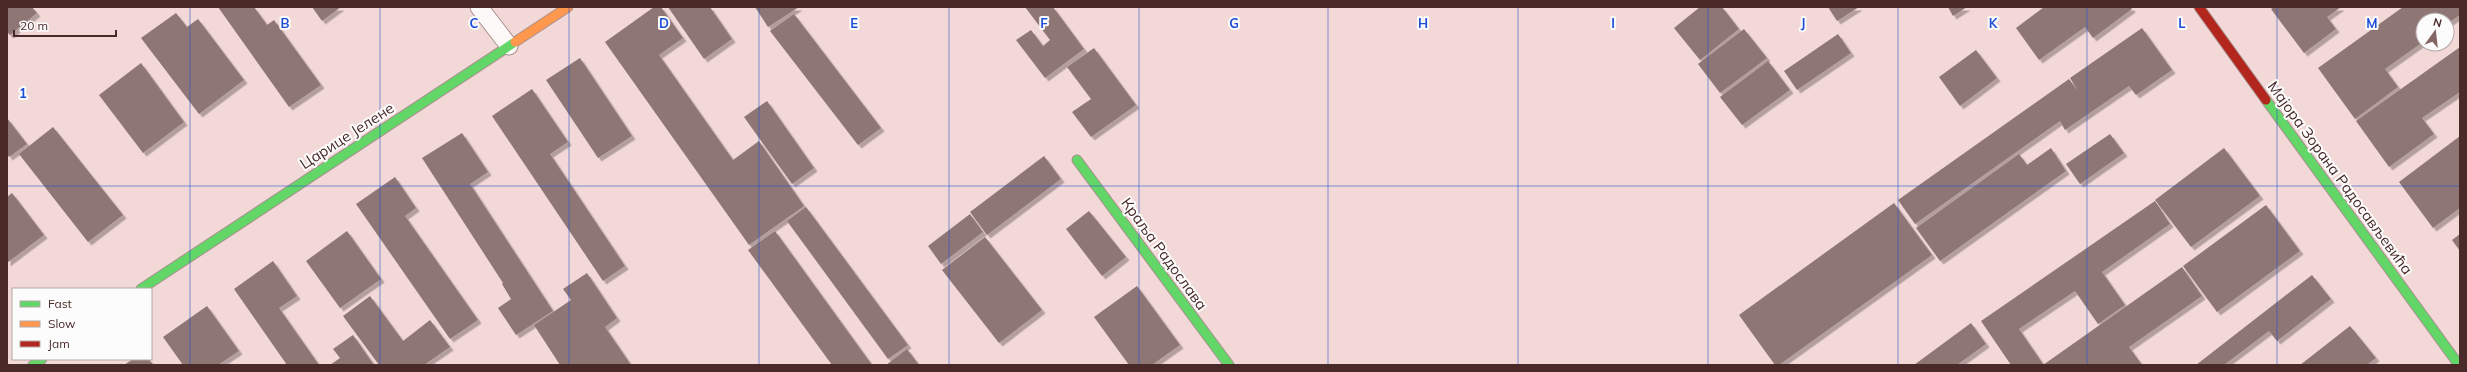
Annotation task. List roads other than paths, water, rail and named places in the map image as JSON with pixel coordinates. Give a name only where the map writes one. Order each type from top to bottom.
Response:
[{"type":"street","name":"Царице Јелене","points":[[143,288],[568,7]]},
{"type":"street","name":"Мајора Зорана Радосављевића","points":[[2199,7],[2459,365]]},
{"type":"street","name":"Краља Радослава","points":[[1077,160],[1229,365]]},
{"type":"lane","points":[[479,7],[509,46]]}]
